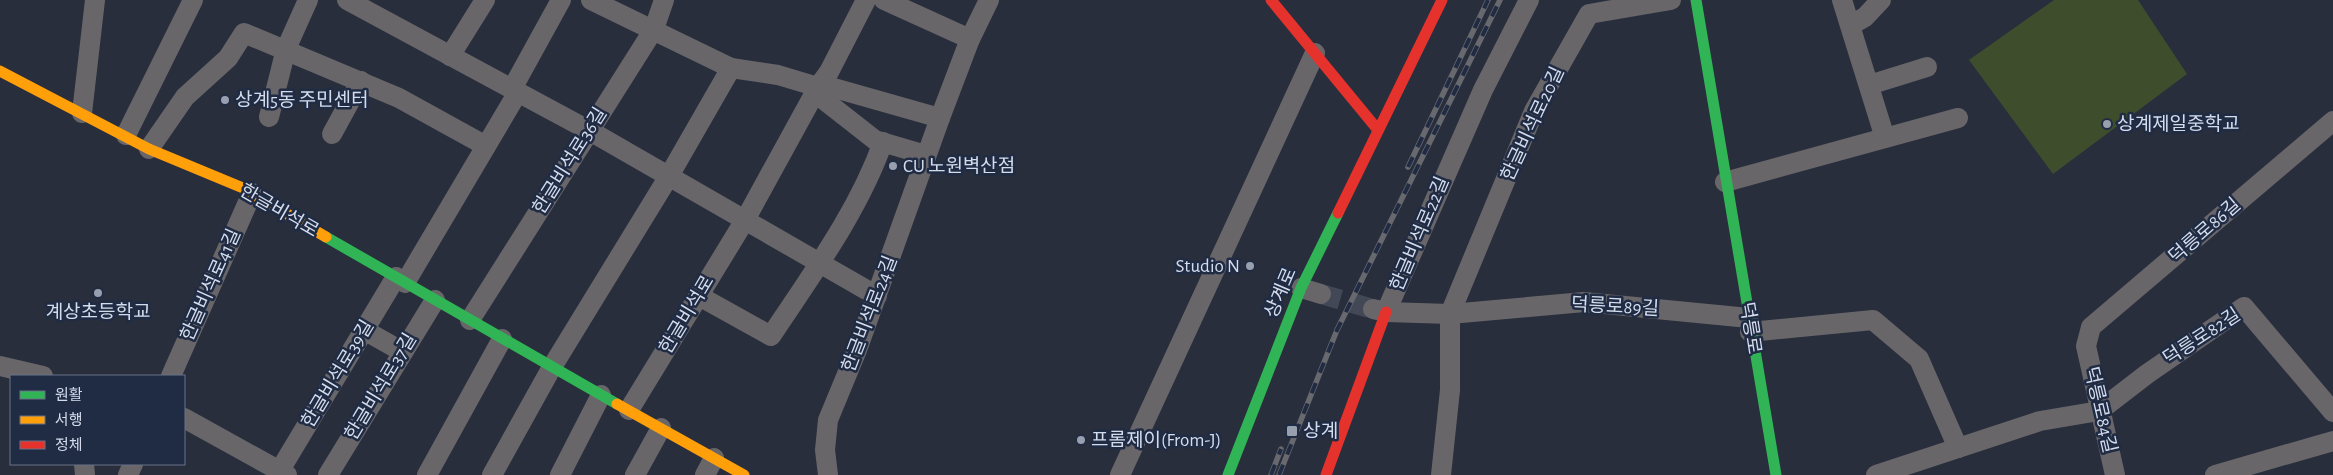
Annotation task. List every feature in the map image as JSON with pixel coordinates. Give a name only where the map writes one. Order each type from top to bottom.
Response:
[{"type":"main road","points":[[1271,0],[1378,130]]},
{"type":"main road","name":"상계로","points":[[1228,475],[1301,288],[1442,0]]},
{"type":"main road","name":"덕릉로","points":[[1696,0],[1725,182],[1776,475]]},
{"type":"main road","name":"한글비석로","points":[[0,71],[149,148],[252,193],[502,339],[661,428],[710,466],[744,475]]},
{"type":"main road","name":"한글비석로22길","points":[[1326,475],[1379,311]]},
{"type":"street","points":[[82,113],[95,0]]},
{"type":"street","points":[[126,135],[193,0]]},
{"type":"street","points":[[269,117],[286,49],[308,0]]},
{"type":"street","points":[[347,0],[590,131],[877,296]]},
{"type":"street","points":[[450,56],[485,0]]},
{"type":"street","points":[[400,280],[486,146],[561,0]]},
{"type":"street","points":[[591,0],[731,68],[778,75],[818,88],[940,118]]},
{"type":"street","name":"한글비석로36길","points":[[470,320],[654,29],[664,0]]},
{"type":"street","name":"한글비석로","points":[[629,410],[745,220],[818,88],[829,72],[866,0]]},
{"type":"street","points":[[884,0],[970,39]]},
{"type":"street","name":"한글비석로24길","points":[[828,475],[825,450],[828,420],[877,296],[926,155],[970,39],[989,0]]},
{"type":"street","name":"한글비석로22길","points":[[1379,311],[1483,90],[1529,0]]},
{"type":"street","name":"한글비석로20길","points":[[1441,475],[1450,390],[1450,314],[1534,111],[1589,14],[1671,0]]},
{"type":"street","points":[[1842,0],[1885,138]]},
{"type":"street","points":[[1851,25],[1865,17],[1881,0]]},
{"type":"street","points":[[149,148],[185,97],[228,58],[244,33],[399,98],[486,146]]},
{"type":"street","points":[[1120,475],[1315,53]]},
{"type":"street","points":[[1869,85],[1927,67]]},
{"type":"street","points":[[492,475],[552,367],[669,176],[731,68]]},
{"type":"street","points":[[332,134],[361,81]]},
{"type":"street","points":[[818,88],[875,140],[926,155]]},
{"type":"street","points":[[1725,182],[1958,118]]},
{"type":"street","name":"덕릉로86길","points":[[2086,346],[2091,326],[2333,121]]},
{"type":"street","points":[[699,296],[771,336],[819,263],[861,192],[875,164],[883,142]]},
{"type":"street","name":"한글비석로41길","points":[[171,375],[252,193]]},
{"type":"street","name":"한글비석로39길","points":[[185,419],[281,474],[364,330],[400,280]]},
{"type":"street","points":[[1301,288],[1321,294]]},
{"type":"street","name":"한글비석로37길","points":[[328,475],[435,300]]},
{"type":"street","name":"덕릉로89길","points":[[1450,314],[1584,302],[1750,325],[1873,320],[1919,359],[1958,448]]},
{"type":"street","name":"덕릉로82길","points":[[2099,412],[2147,374],[2244,307],[2333,412]]},
{"type":"street","points":[[1379,311],[1450,314]]},
{"type":"street","points":[[364,330],[403,352]]},
{"type":"street","points":[[428,475],[502,339]]},
{"type":"street","name":"덕릉로84길","points":[[2086,346],[2099,412],[2115,475]]},
{"type":"street","points":[[2,368],[38,375]]},
{"type":"street","points":[[560,475],[601,394]]},
{"type":"street","points":[[1876,475],[2040,421],[2099,412]]},
{"type":"street","points":[[635,475],[661,428]]},
{"type":"street","points":[[2215,475],[2333,441]]},
{"type":"green space","points":[[2054,0],[2138,0],[2187,74],[2053,174],[1969,60]]},
{"type":"tunnel","points":[[1321,294],[1373,309]]},
{"type":"railway","points":[[1408,167],[1488,0]]},
{"type":"railway","points":[[1279,475],[1337,330],[1500,0]]},
{"type":"railway","points":[[1271,475],[1281,449]]},
{"type":"traffic: fast","points":[[1696,0],[1776,475]]},
{"type":"traffic: fast","points":[[1228,475],[1301,288],[1338,213]]},
{"type":"traffic: fast","points":[[326,237],[617,404]]},
{"type":"traffic: slow","points":[[0,71],[149,149],[243,188],[326,237]]},
{"type":"traffic: slow","points":[[617,404],[744,475]]},
{"type":"traffic: jam","points":[[1271,0],[1378,130]]},
{"type":"traffic: jam","points":[[1338,213],[1442,0]]},
{"type":"traffic: jam","points":[[1326,475],[1386,312]]},
{"type":"place","name":"상계5동 주민센터","points":[[225,100]]},
{"type":"place","name":"상계제일중학교","points":[[2107,124]]},
{"type":"place","name":"CU 노원벽산점","points":[[893,166]]},
{"type":"place","name":"Studio N","points":[[1250,266]]},
{"type":"place","name":"계상초등학교","points":[[98,293]]},
{"type":"place","name":"상계","points":[[1292,431]]},
{"type":"place","name":"프롬제이(From-J)","points":[[1081,440]]}]
